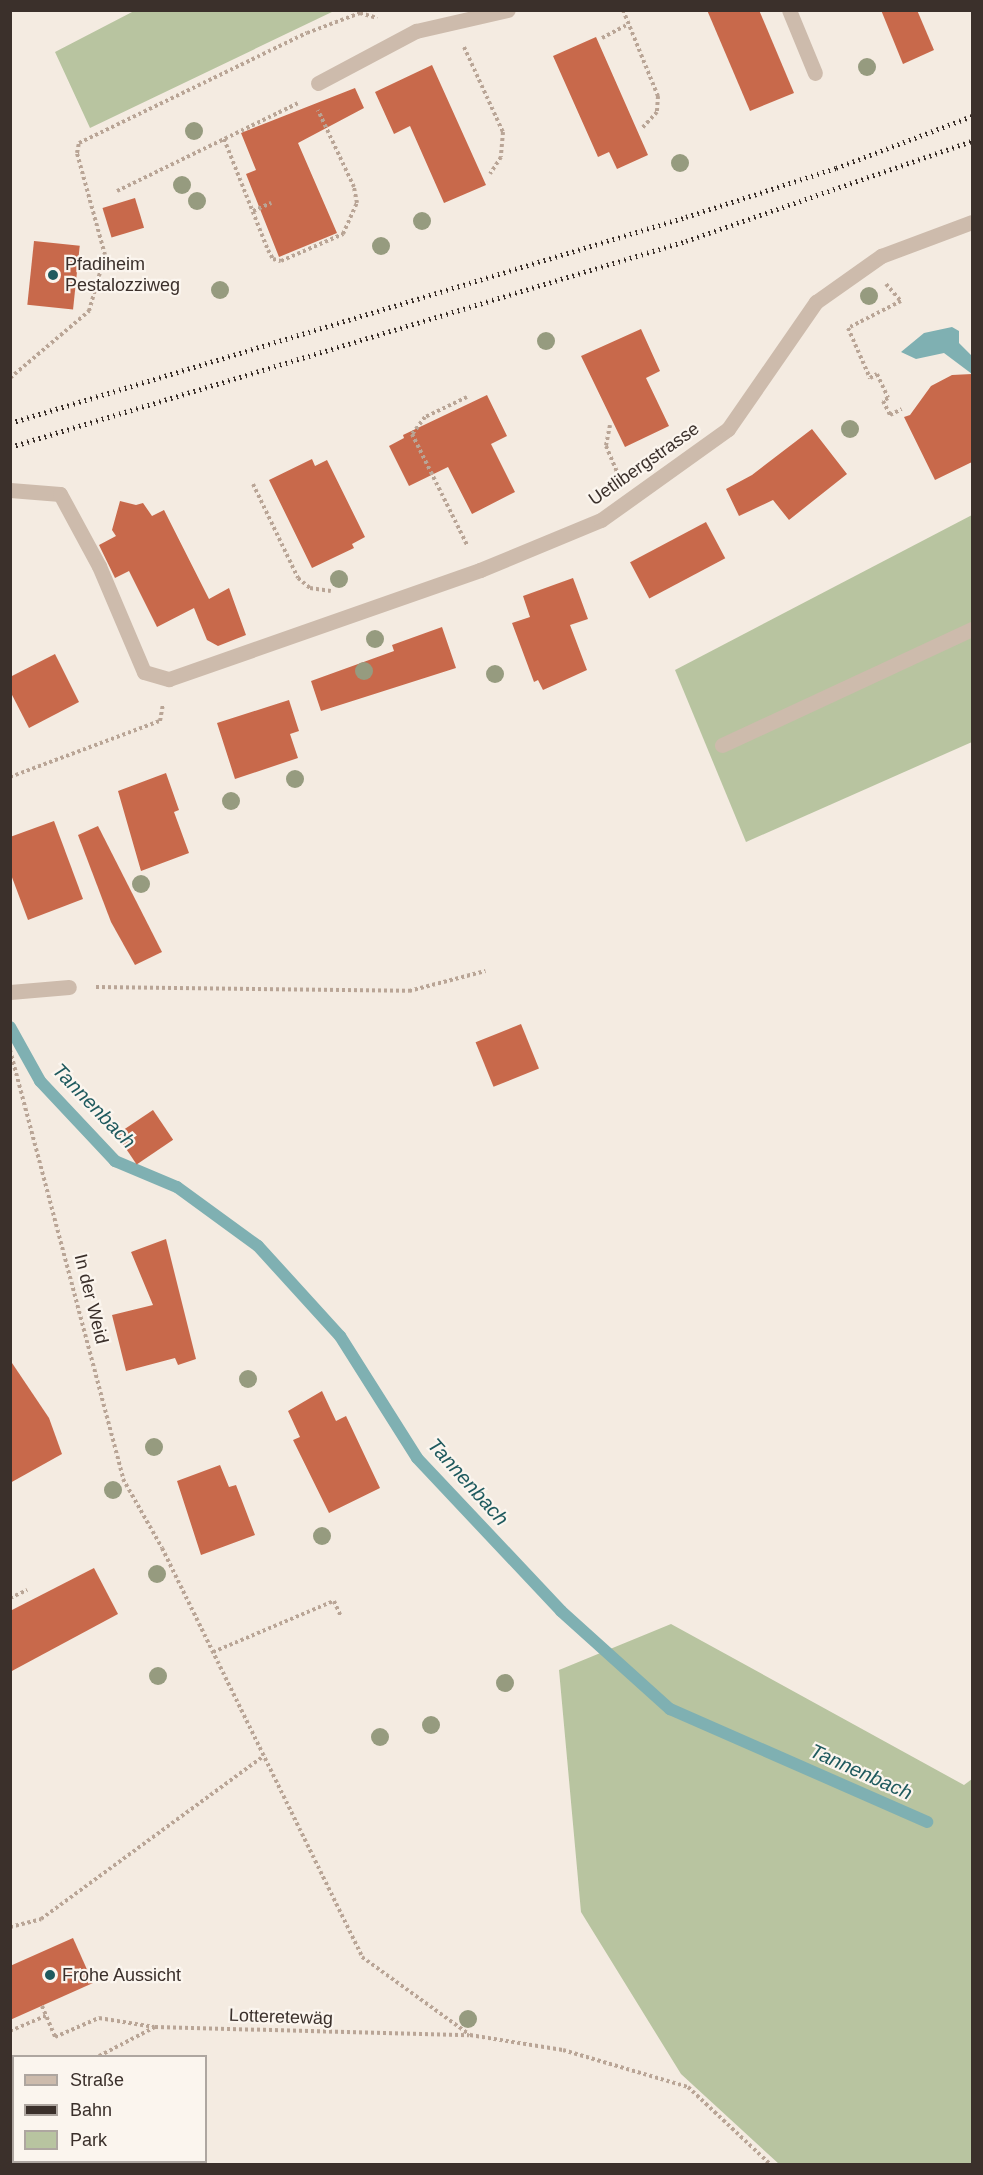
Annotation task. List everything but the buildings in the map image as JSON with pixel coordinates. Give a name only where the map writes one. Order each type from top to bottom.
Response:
[{"type":"street","points":[[315,90],[416,31],[508,10]]},
{"type":"street","points":[[789,10],[814,73]]},
{"type":"street","name":"Uetlibergstrasse","points":[[169,679],[480,570],[601,520],[728,429],[816,302],[881,256],[972,222]]},
{"type":"street","points":[[10,490],[60,494],[99,566],[144,672],[169,679]]},
{"type":"street","points":[[722,745],[972,629]]},
{"type":"street","points":[[10,992],[69,987]]},
{"type":"path","points":[[623,10],[658,96],[657,112],[641,129]]},
{"type":"path","points":[[10,378],[89,311],[105,255],[77,153],[79,143],[307,33],[360,13],[416,31]]},
{"type":"path","points":[[453,22],[502,132],[501,157],[490,174]]},
{"type":"path","points":[[602,39],[628,24]]},
{"type":"path","points":[[117,191],[224,139],[315,90],[354,187],[357,202],[344,234],[281,261],[273,259],[224,139]]},
{"type":"path","points":[[253,211],[271,203]]},
{"type":"path","points":[[869,264],[901,301],[848,328],[870,378],[877,374],[888,398],[883,401],[890,415],[902,409]]},
{"type":"path","points":[[467,397],[425,417],[412,434],[480,570]]},
{"type":"path","points":[[610,425],[608,455],[631,498]]},
{"type":"path","points":[[253,484],[298,578],[310,588],[350,591],[357,613]]},
{"type":"path","points":[[10,777],[160,721],[169,679]]},
{"type":"path","points":[[69,987],[409,991],[485,971]]},
{"type":"path","name":"In der Weid","points":[[10,1050],[123,1479],[162,1548],[362,1957],[470,2035]]},
{"type":"path","points":[[10,1598],[27,1590]]},
{"type":"path","points":[[213,1652],[334,1601],[341,1617]]},
{"type":"path","points":[[10,1927],[41,1919],[264,1756]]},
{"type":"path","points":[[42,2006],[55,2037],[99,2018],[155,2027]]},
{"type":"path","points":[[10,2031],[46,2016]]},
{"type":"path","name":"Lotteretewäg","points":[[101,2055],[155,2027],[470,2035],[563,2050],[688,2087],[770,2164]]},
{"type":"green space","points":[[134,11],[334,11],[90,128],[55,52]]},
{"type":"green space","points":[[972,515],[972,742],[746,842],[675,670]]},
{"type":"green space","points":[[671,1624],[964,1785],[972,1779],[972,2164],[779,2164],[681,2074],[581,1912],[559,1670]]},
{"type":"water","points":[[952,327],[959,331],[959,343],[972,356],[972,374],[944,353],[916,359],[901,352],[924,333]]},
{"type":"waterway","name":"Tannenbach","points":[[10,1027],[40,1081],[115,1161],[177,1187],[258,1246],[340,1336],[417,1458],[561,1611],[670,1709],[927,1822]]},
{"type":"railway","points":[[10,423],[686,217],[836,168],[972,116]]},
{"type":"railway","points":[[10,447],[686,241],[972,141]]},
{"type":"place","name":"Pfadiheim Pestalozziweg","points":[[53,275]]},
{"type":"place","name":"Frohe Aussicht","points":[[50,1975]]}]
